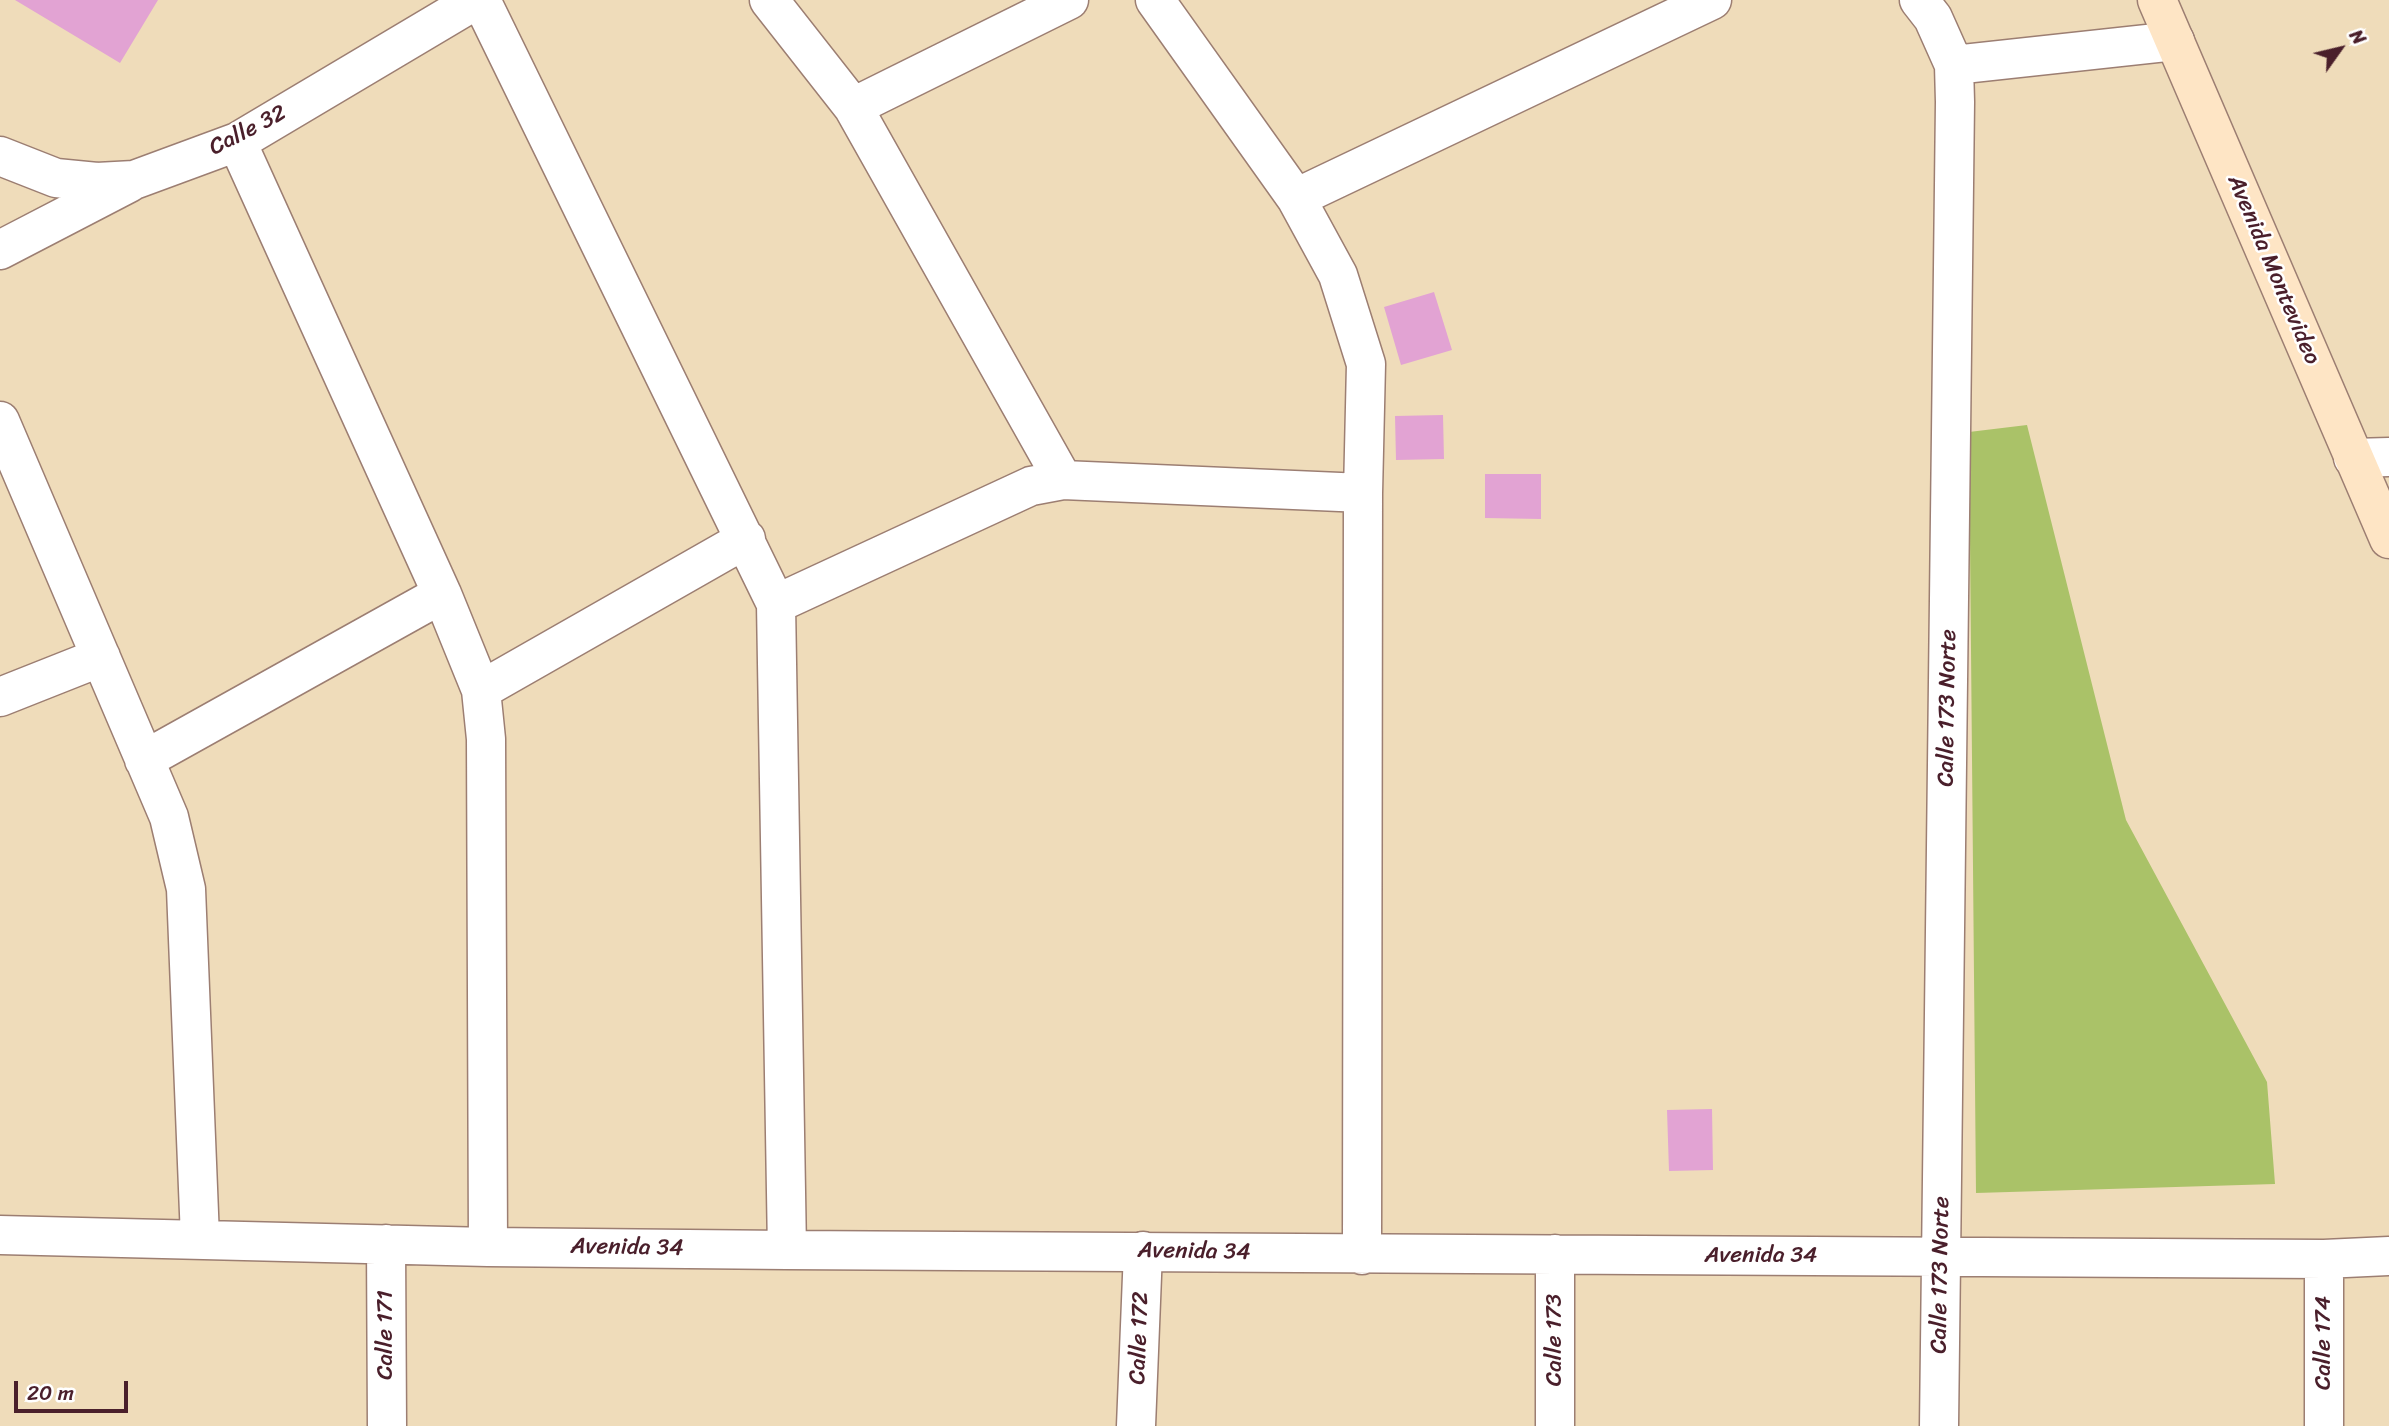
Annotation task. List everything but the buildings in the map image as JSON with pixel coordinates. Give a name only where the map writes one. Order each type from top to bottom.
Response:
[{"type":"main road","name":"Avenida Montevideo","points":[[2157,0],[2371,457],[2389,540]]},
{"type":"street","name":"Calle 32","points":[[0,156],[57,178],[97,182],[134,180],[237,142],[478,0]]},
{"type":"street","points":[[478,0],[776,604],[787,1250]]},
{"type":"street","points":[[769,0],[853,107],[1063,480]]},
{"type":"street","points":[[853,107],[1069,0]]},
{"type":"street","points":[[1155,0],[1296,198],[1338,275],[1366,364],[1363,493],[1362,1255]]},
{"type":"street","points":[[1296,198],[1712,0]]},
{"type":"street","name":"Calle 173 Norte","points":[[1919,0],[1933,18],[1954,65],[1955,116],[1939,1426]]},
{"type":"street","points":[[1954,65],[2175,41]]},
{"type":"street","points":[[237,142],[442,594],[481,690],[486,753],[488,1247]]},
{"type":"street","points":[[0,250],[134,180]]},
{"type":"street","points":[[0,421],[169,817],[186,890],[200,1238]]},
{"type":"street","points":[[776,604],[1031,486],[1063,480],[1363,493]]},
{"type":"street","points":[[481,690],[746,539]]},
{"type":"street","points":[[144,760],[442,594]]},
{"type":"street","points":[[0,697],[102,657]]},
{"type":"street","name":"Avenida 34","points":[[0,1235],[488,1247],[787,1250],[2324,1259],[2389,1256]]},
{"type":"street","name":"Calle 171","points":[[386,1244],[387,1426]]},
{"type":"street","name":"Calle 172","points":[[1136,1426],[1143,1251]]},
{"type":"street","name":"Calle 173","points":[[1555,1254],[1555,1426]]},
{"type":"street","name":"Calle 174","points":[[2324,1259],[2324,1426]]},
{"type":"green space","points":[[2027,425],[2126,820],[2267,1082],[2275,1184],[1976,1193],[1969,432]]}]
